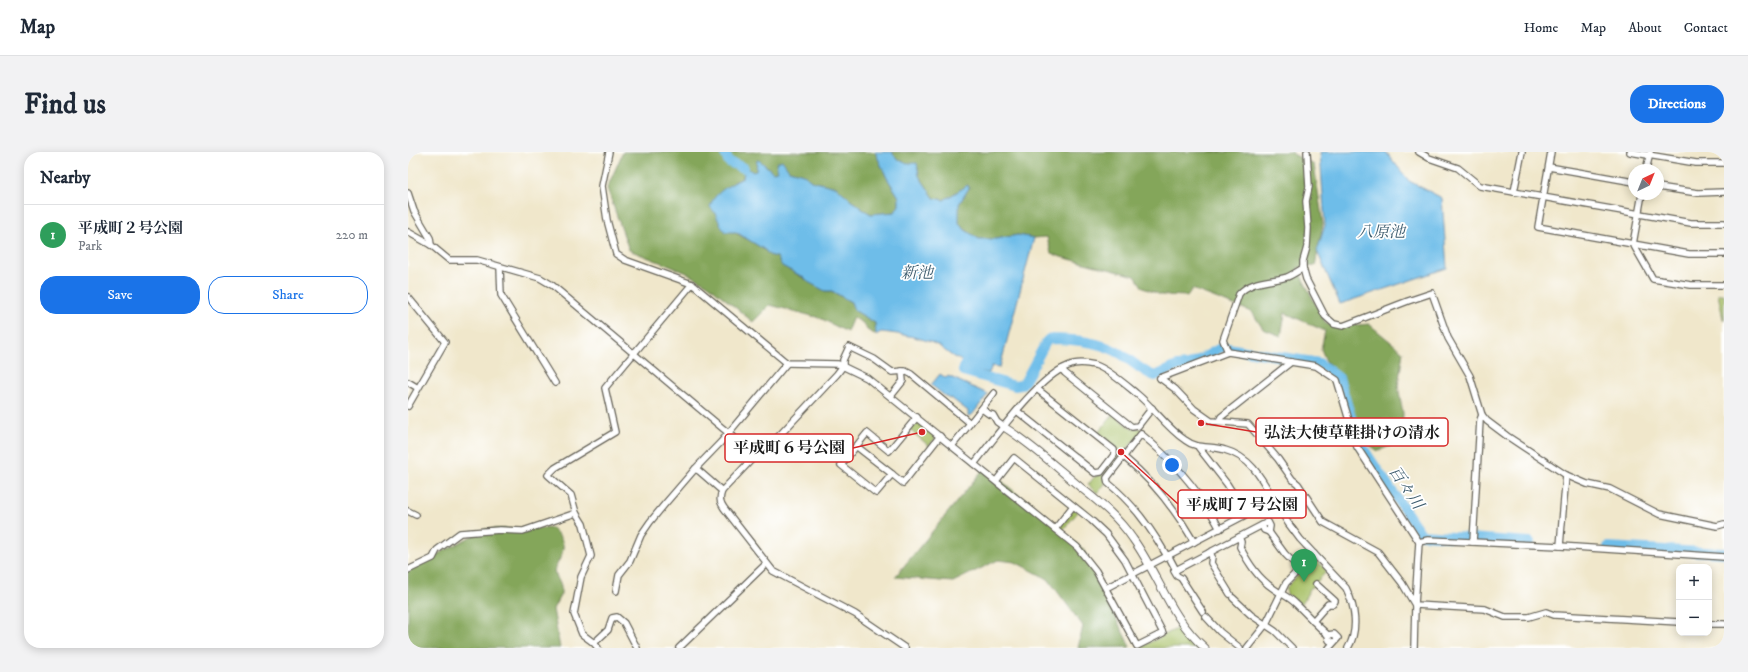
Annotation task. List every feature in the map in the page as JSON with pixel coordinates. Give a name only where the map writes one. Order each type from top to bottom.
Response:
[{"type":"street","points":[[609,152],[602,186],[607,220],[616,254],[625,260],[692,284],[788,363],[838,364],[868,378],[1055,529],[1082,553],[1096,571],[1137,646],[1163,633],[1122,556],[1106,534],[1014,458],[996,481]]},
{"type":"street","points":[[1307,152],[1309,187],[1306,201],[1308,228],[1307,247],[1302,261],[1306,279],[1325,316],[1334,324],[1343,326],[1432,293],[1448,338],[1470,376],[1482,415],[1507,436],[1566,475],[1587,484],[1610,489],[1658,514],[1717,526],[1724,524]]},
{"type":"street","points":[[1419,152],[1429,158],[1458,168],[1480,186],[1691,223],[1724,223]]},
{"type":"street","points":[[1514,192],[1522,152]]},
{"type":"street","points":[[1551,152],[1538,227],[1689,254],[1724,254]]},
{"type":"street","points":[[1630,152],[1650,154],[1696,163],[1724,163]]},
{"type":"street","points":[[1648,164],[1650,154]]},
{"type":"street","points":[[1549,167],[1628,181]]},
{"type":"street","points":[[1664,188],[1698,193],[1724,192]]},
{"type":"street","points":[[408,193],[414,210],[430,238],[431,245]]},
{"type":"street","points":[[1641,200],[1633,244],[1653,279],[1691,285],[1724,285]]},
{"type":"street","points":[[408,232],[431,245],[449,260],[477,260],[540,278],[552,285],[729,433],[751,452],[753,458]]},
{"type":"street","points":[[500,267],[501,295],[555,383]]},
{"type":"street","points":[[1228,352],[1223,340],[1239,294],[1243,289],[1265,281],[1286,277],[1304,268]]},
{"type":"street","points":[[637,648],[624,623],[617,617],[612,618],[608,630],[596,645],[582,634],[574,614],[581,578],[591,556],[583,524],[576,513],[571,495],[548,475],[555,468],[615,432],[604,388],[692,284]]},
{"type":"street","points":[[408,297],[445,342],[408,406]]},
{"type":"street","points":[[905,648],[855,614],[773,571],[766,564],[720,502],[719,497],[722,491],[753,458],[762,454],[804,411],[843,366],[843,360],[849,347],[874,359],[892,372],[902,371],[911,374],[970,423]]},
{"type":"street","points":[[1414,648],[1419,542],[1356,447],[1337,380],[1316,366],[1228,352],[1160,378],[1175,389],[1194,409],[1211,421],[1248,424],[1278,459],[1292,479],[1298,484],[1323,522],[1378,552],[1402,583],[1415,604]]},
{"type":"street","points":[[1220,421],[1221,417],[1290,362]]},
{"type":"street","points":[[616,591],[619,575],[630,561],[643,533],[664,505],[694,469],[729,433],[788,363]]},
{"type":"street","points":[[974,464],[1037,389],[1062,368],[1079,364],[1097,366],[1138,394],[1182,439],[1200,448],[1225,450],[1244,459],[1257,471],[1288,523],[1314,554],[1346,588],[1354,612],[1355,626],[1348,648]]},
{"type":"street","points":[[1062,368],[1065,373],[1132,427],[1138,426],[1152,408]]},
{"type":"street","points":[[891,396],[903,382],[902,371]]},
{"type":"street","points":[[408,382],[418,388]]},
{"type":"street","points":[[1017,411],[1095,473],[1101,472],[1114,455],[1114,450],[1037,389]]},
{"type":"street","points":[[952,446],[994,393]]},
{"type":"street","points":[[982,409],[993,415],[997,422],[1061,470],[1115,516],[1132,538],[1149,565],[1166,599],[1183,624],[1205,648]]},
{"type":"street","points":[[1473,542],[1480,420],[1482,415]]},
{"type":"street","points":[[892,474],[876,493],[841,465],[867,433],[889,451],[917,417]]},
{"type":"street","points":[[1178,569],[1145,520],[1129,502],[1108,483],[1107,478],[1142,434],[1188,478],[1205,502],[1220,529]]},
{"type":"street","points":[[856,446],[902,483],[940,436]]},
{"type":"street","points":[[1200,448],[1220,472],[1246,514]]},
{"type":"street","points":[[1124,457],[1164,496],[1181,519],[1194,542]]},
{"type":"street","points":[[694,469],[699,471],[722,491]]},
{"type":"street","points":[[1560,546],[1566,475]]},
{"type":"street","points":[[1106,588],[1274,500]]},
{"type":"street","points":[[1055,529],[1073,506]]},
{"type":"street","points":[[408,511],[416,515]]},
{"type":"street","points":[[408,570],[433,558],[437,550],[460,533],[500,530],[523,531],[576,513]]},
{"type":"street","points":[[1240,648],[1220,632],[1204,615],[1181,578],[1177,576],[1174,571],[1268,522],[1270,526],[1269,532],[1285,554],[1299,568]]},
{"type":"street","points":[[1239,537],[1241,542],[1240,546],[1251,568],[1258,576],[1294,602],[1328,635],[1331,646]]},
{"type":"street","points":[[1233,540],[1235,545],[1240,546]]},
{"type":"street","points":[[1419,542],[1428,540],[1560,546],[1724,557]]},
{"type":"street","points":[[1210,552],[1212,557],[1211,562],[1232,596],[1251,615],[1266,624],[1292,648]]},
{"type":"street","points":[[1247,648],[1266,624],[1286,583],[1314,554]]},
{"type":"street","points":[[1204,555],[1206,561],[1211,562]]},
{"type":"street","points":[[679,648],[766,564]]},
{"type":"street","points":[[1312,621],[1328,604],[1332,604],[1335,601],[1316,584]]},
{"type":"street","points":[[1415,604],[1485,610],[1505,617],[1529,617],[1546,612],[1554,615],[1676,622]]},
{"type":"street","points":[[1712,624],[1724,624]]},
{"type":"green space","points":[[623,152],[875,152],[887,178],[899,197],[899,205],[896,212],[871,214],[862,209],[836,187],[811,181],[803,174],[789,170],[773,172],[760,161],[756,171],[753,172],[743,165],[743,178],[734,182],[716,212],[719,219],[732,231],[756,244],[769,255],[777,257],[783,266],[825,291],[831,291],[851,302],[854,310],[875,323],[876,335],[867,330],[864,324],[853,317],[847,332],[820,318],[770,305],[753,322],[708,285],[687,273],[629,250],[607,188]]},
{"type":"green space","points":[[892,152],[1292,152],[1293,154],[1314,165],[1323,224],[1315,266],[1297,268],[1325,322],[1334,327],[1369,324],[1403,352],[1398,386],[1403,413],[1402,441],[1378,451],[1362,440],[1350,426],[1341,378],[1326,361],[1321,349],[1325,331],[1285,313],[1281,336],[1263,329],[1252,312],[1192,289],[1187,296],[1161,295],[1143,288],[1135,276],[1061,257],[1051,253],[1047,237],[1034,238],[1018,235],[996,239],[979,239],[974,237],[959,223],[958,208],[969,188],[968,185],[944,200],[934,198],[919,176],[918,168],[900,160],[894,156]]},
{"type":"green space","points":[[1718,294],[1724,294],[1724,320],[1723,319]]},
{"type":"green space","points":[[1113,414],[1132,429],[1140,428],[1142,431],[1104,477],[1105,484],[1097,493],[1088,485],[1095,476],[1102,475],[1117,456],[1116,448],[1098,433]]},
{"type":"green space","points":[[916,422],[919,422],[935,435],[935,439],[929,446],[910,430]]},
{"type":"green space","points":[[985,467],[1083,549],[1130,647],[1078,648],[1083,626],[1048,579],[1015,562],[998,560],[953,582],[895,577]]},
{"type":"green space","points":[[1074,508],[1078,512],[1061,532],[1057,529]]},
{"type":"green space","points":[[552,528],[558,534],[563,544],[562,553],[554,571],[561,586],[561,594],[553,609],[560,648],[408,648],[408,567],[417,565],[485,529]]},
{"type":"green space","points":[[1316,560],[1327,571],[1310,589],[1301,605],[1287,594],[1286,588],[1312,561]]},
{"type":"green space","points":[[1180,627],[1200,648],[1139,648]]},
{"type":"water","name":"新池","points":[[875,152],[892,152],[899,160],[903,162],[917,163],[919,176],[934,198],[944,200],[968,185],[969,188],[959,204],[959,223],[965,230],[979,239],[996,239],[1018,235],[1034,238],[1000,367],[992,366],[989,373],[961,368],[963,361],[953,357],[939,346],[932,343],[911,336],[881,332],[876,335],[875,323],[854,310],[851,302],[832,291],[825,291],[808,282],[803,277],[782,266],[777,257],[769,255],[765,250],[736,232],[725,232],[715,213],[710,207],[715,197],[719,193],[743,178],[744,172],[730,166],[733,162],[743,165],[753,172],[756,171],[757,160],[773,172],[778,171],[776,163],[782,160],[789,170],[803,174],[811,181],[836,187],[862,209],[871,214],[895,212],[899,205],[899,197],[887,178]]},
{"type":"water","name":"八原池","points":[[1320,152],[1386,152],[1409,181],[1442,198],[1447,268],[1340,304],[1317,251],[1325,225]]},
{"type":"water","points":[[940,374],[946,378],[948,376],[988,394],[972,415],[968,416],[968,411],[931,385]]},
{"type":"waterway","name":"新池","points":[[724,152],[729,162],[744,168]]},
{"type":"waterway","name":"百々川","points":[[968,356],[963,371],[1015,386],[1021,385],[1025,381],[1049,339],[1077,340],[1104,346],[1121,354],[1141,369],[1155,376],[1177,366],[1188,365],[1222,347],[1319,363],[1339,378],[1357,437],[1422,535],[1530,542]]},
{"type":"waterway","name":"百々川","points":[[1608,547],[1724,553]]},
{"type":"place","name":"弘法大使草鞋掛けの清水","points":[[1201,423]]},
{"type":"place","name":"平成町６号公園","points":[[922,432]]},
{"type":"place","name":"平成町７号公園","points":[[1121,452]]},
{"type":"place","name":"平成町２号公園","points":[[1304,582]]}]
